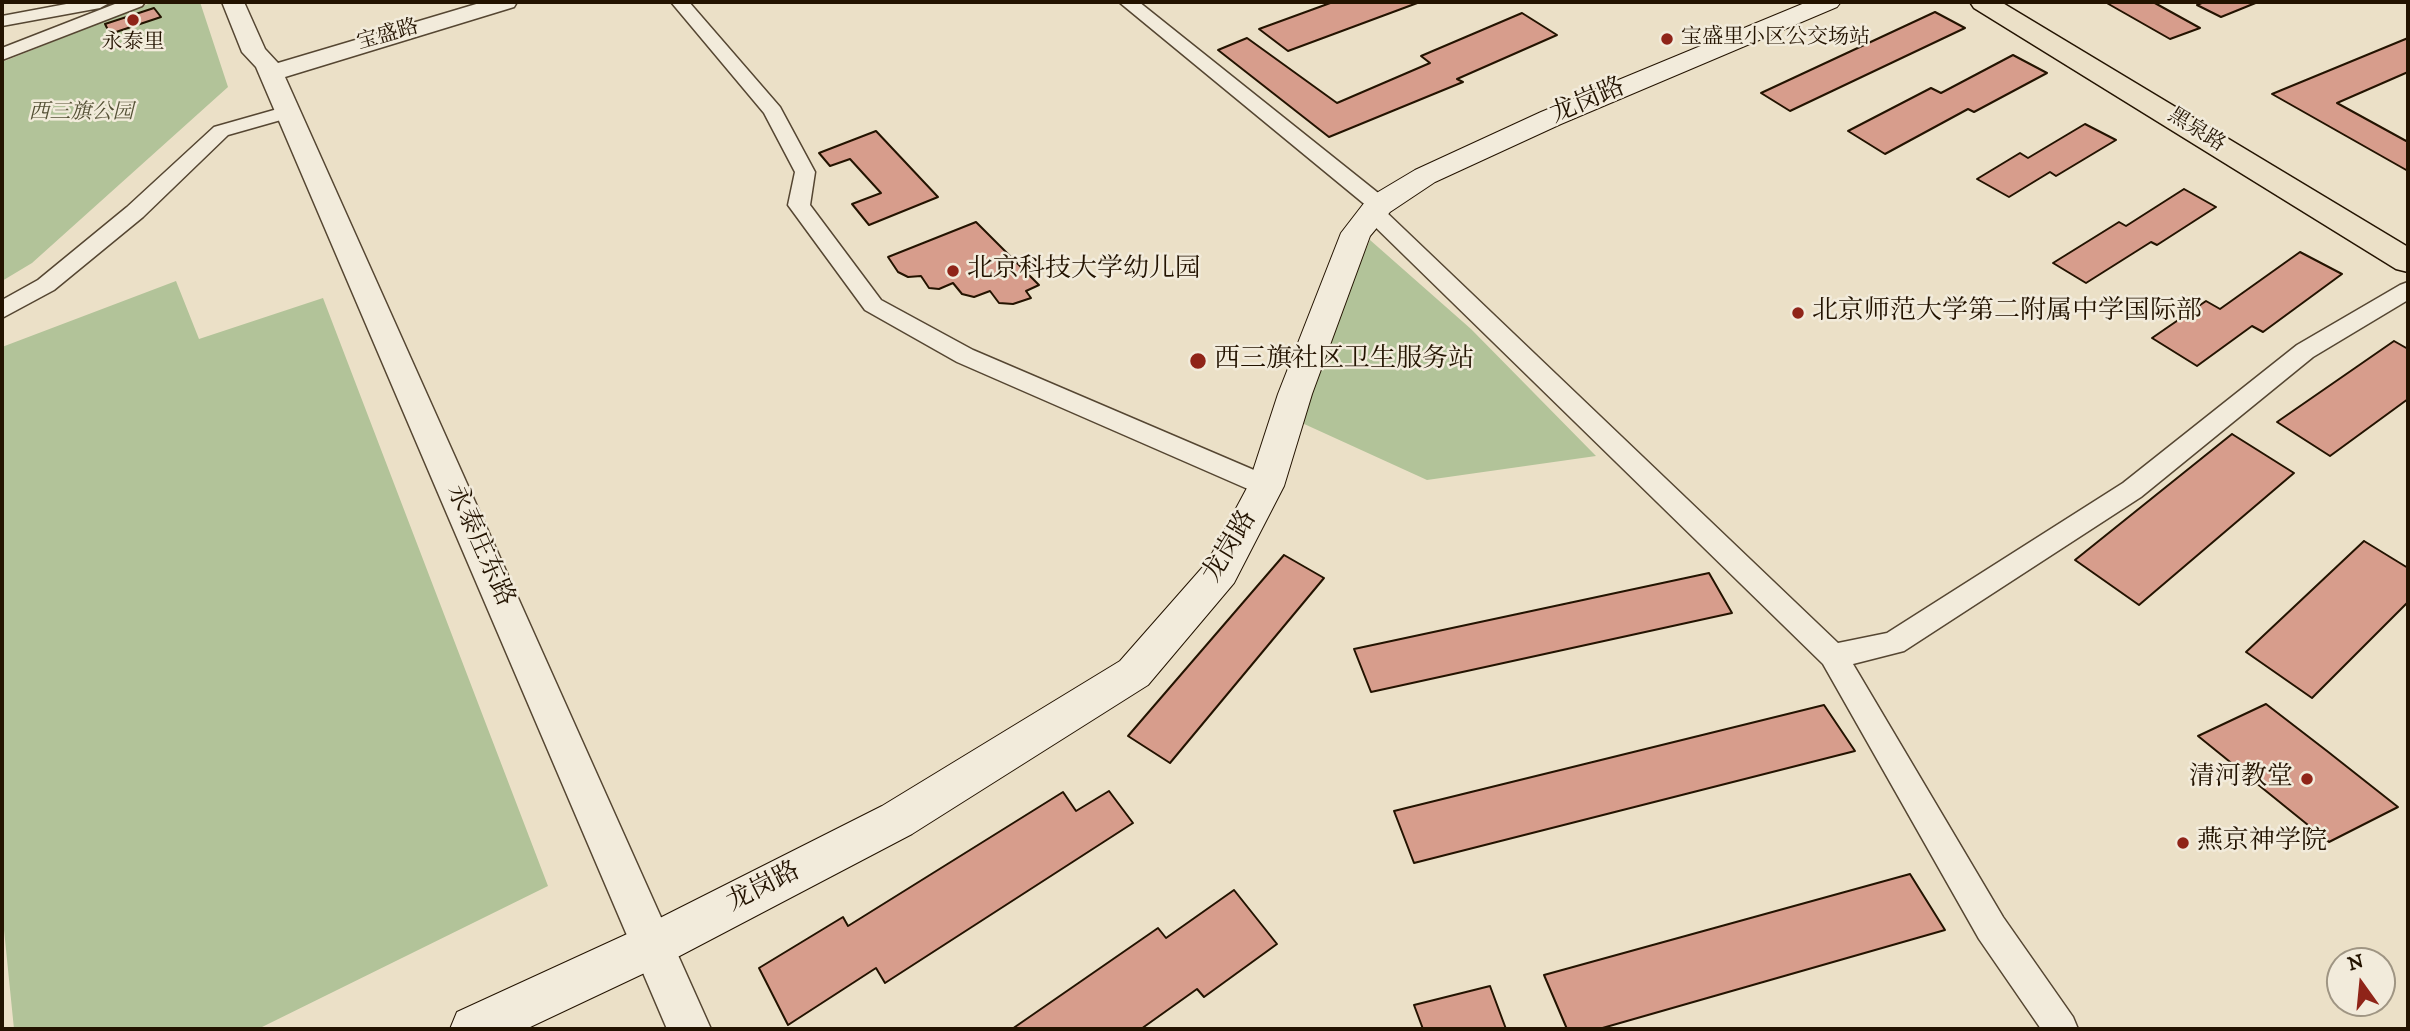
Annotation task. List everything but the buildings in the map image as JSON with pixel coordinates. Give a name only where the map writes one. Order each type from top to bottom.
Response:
[{"type":"main road","name":"龙岗路","points":[[474,1029],[654,945],[897,820],[1135,673],[1221,572],[1266,486],[1295,394],[1356,233],[1376,208],[1425,176],[1551,118],[1828,2]]},
{"type":"main road","name":"黑泉路","points":[[1983,2],[2408,261]]},
{"type":"main road","name":"黑泉路","points":[[2024,2],[2408,232]]},
{"type":"street","points":[[2,21],[109,2]]},
{"type":"street","points":[[2,54],[136,2]]},
{"type":"street","name":"永泰庄东路","points":[[233,2],[254,52],[269,69],[689,1029]]},
{"type":"street","name":"永泰庄东路","points":[[250,2],[270,47],[269,69]]},
{"type":"street","name":"宝盛路","points":[[269,69],[478,2]]},
{"type":"street","name":"宝盛路","points":[[269,69],[506,2]]},
{"type":"street","points":[[680,2],[773,111],[805,172],[799,205],[873,305],[965,356],[1266,486]]},
{"type":"street","points":[[1128,2],[1376,208],[1833,656],[1991,928],[2060,1029]]},
{"type":"street","points":[[2,310],[46,285],[135,212],[221,131],[288,112]]},
{"type":"street","points":[[1833,656],[1894,643],[2132,490],[2305,351],[2408,290]]},
{"type":"green space","name":"西三旗公园","points":[[153,2],[200,2],[228,87],[32,263],[2,281],[2,62]]},
{"type":"green space","points":[[1370,240],[1471,329],[1596,456],[1427,480],[1302,423],[1333,324]]},
{"type":"green space","points":[[176,281],[199,339],[323,298],[548,886],[258,1029],[14,1029],[2,910],[2,347]]},
{"type":"place","name":"永泰里","points":[[133,20]]},
{"type":"place","name":"宝盛里小区公交场站","points":[[1667,39]]},
{"type":"place","name":"北京科技大学幼儿园","points":[[953,271]]},
{"type":"place","name":"北京师范大学第二附属中学国际部","points":[[1798,313]]},
{"type":"place","name":"西三旗社区卫生服务站","points":[[1198,361]]},
{"type":"place","name":"清河教堂","points":[[2307,779]]},
{"type":"place","name":"燕京神学院","points":[[2183,843]]}]
